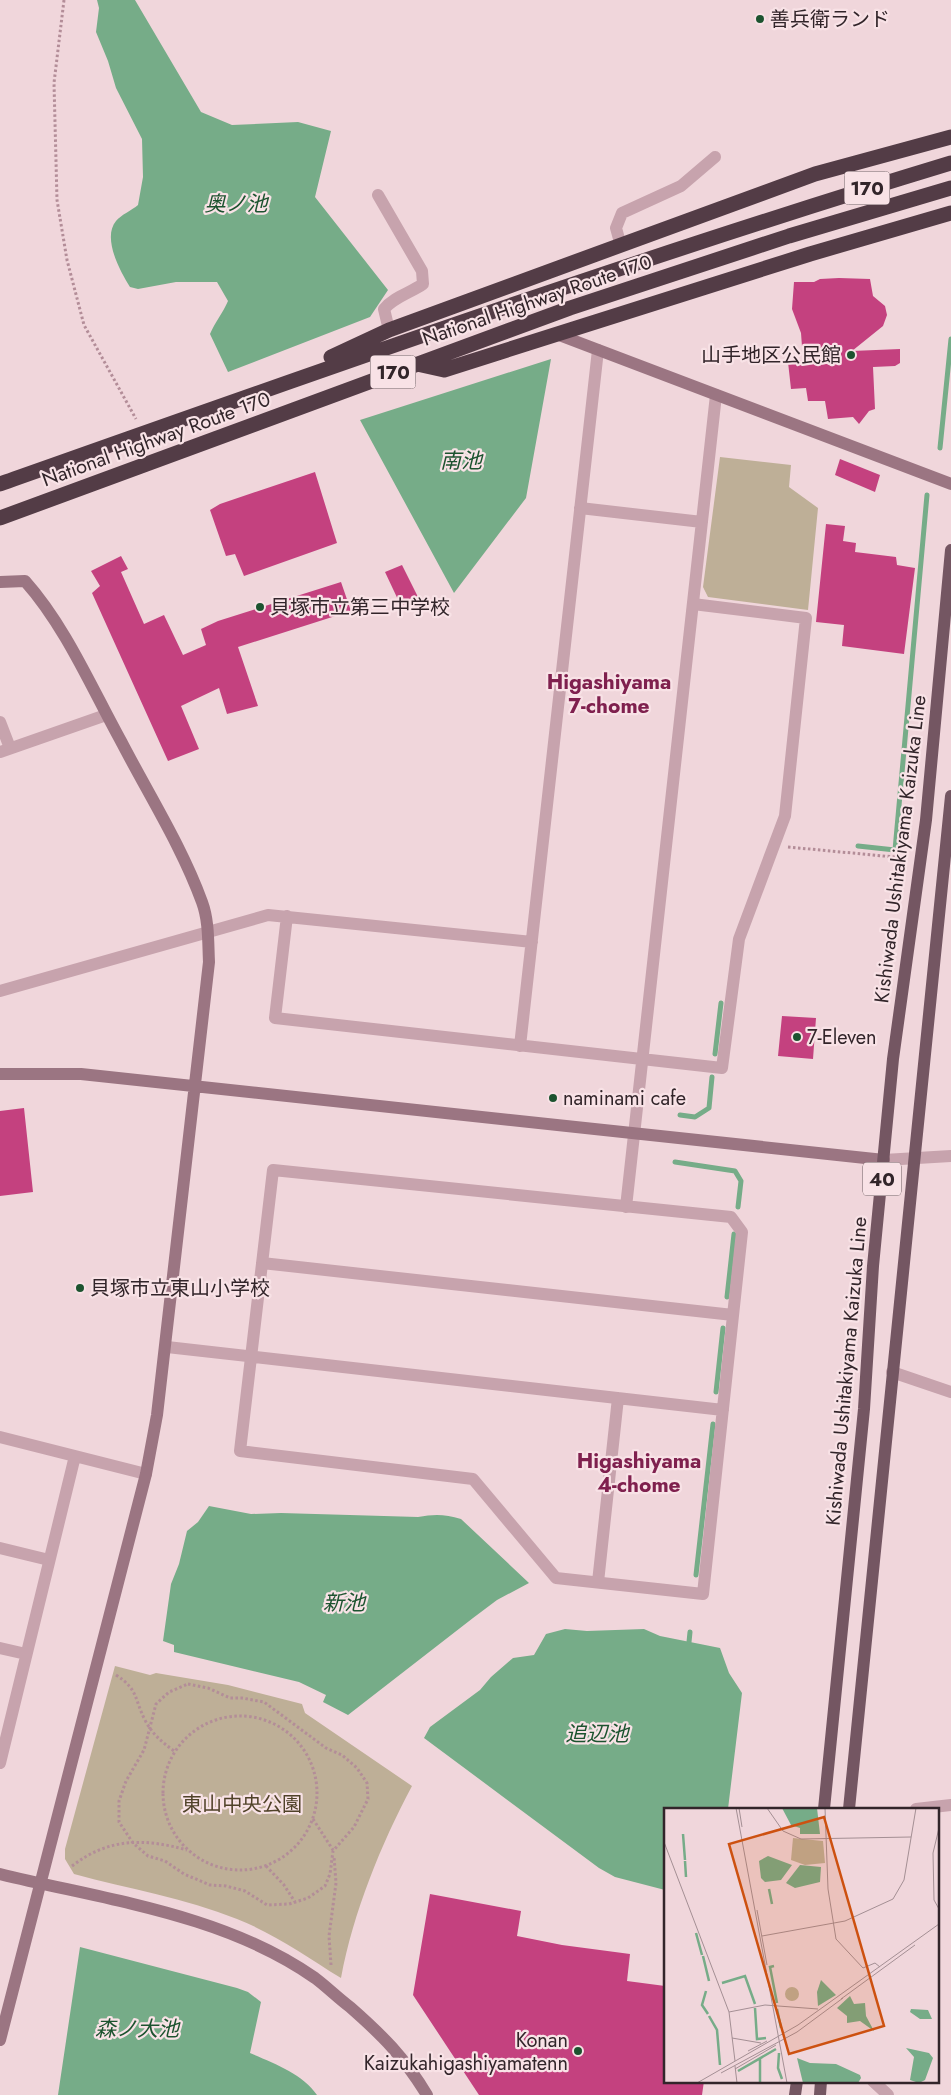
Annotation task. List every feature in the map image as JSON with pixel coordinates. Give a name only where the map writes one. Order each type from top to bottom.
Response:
[{"type":"highway","points":[[257,391],[389,330],[815,174],[951,137]]},
{"type":"highway","name":"National Highway Route 170","points":[[0,484],[257,391],[783,214],[951,163]]},
{"type":"highway","name":"National Highway Route 170","points":[[0,518],[570,308],[789,236],[951,188]]},
{"type":"highway","points":[[416,364],[444,370],[810,254],[951,213]]},
{"type":"main road","name":"Kishiwada Ushitakiyama Kaizuka Line","points":[[824,1808],[864,1409],[873,1266],[893,1059],[926,820],[951,550]]},
{"type":"main road","name":"40","points":[[849,1808],[914,1158],[948,849],[951,796]]},
{"type":"main road","points":[[795,2095],[796,2082]]},
{"type":"main road","points":[[820,2095],[821,2082]]},
{"type":"street","points":[[621,246],[616,228],[622,213],[681,186],[715,157]]},
{"type":"street","points":[[378,195],[422,271],[423,284],[391,301],[384,309],[389,330]]},
{"type":"street","points":[[559,335],[951,484]]},
{"type":"street","points":[[520,1046],[598,350]]},
{"type":"street","points":[[626,1206],[716,395]]},
{"type":"street","points":[[580,508],[702,522]]},
{"type":"street","points":[[0,582],[25,581],[52,615],[180,853],[202,904],[208,933],[209,962],[166,1347],[157,1415],[146,1474],[0,2040]]},
{"type":"street","points":[[288,916],[275,1018],[722,1068],[738,939],[785,816],[806,618],[693,604]]},
{"type":"street","points":[[0,722],[5,750],[106,715]]},
{"type":"street","points":[[0,991],[268,915],[532,942]]},
{"type":"street","points":[[0,1074],[81,1074],[884,1160],[951,1156]]},
{"type":"street","points":[[273,1170],[731,1217],[742,1232],[703,1594],[556,1578],[473,1479],[240,1451],[262,1263],[273,1170]]},
{"type":"street","points":[[262,1263],[733,1315]]},
{"type":"street","points":[[166,1347],[723,1410]]},
{"type":"street","points":[[892,1372],[951,1392]]},
{"type":"street","points":[[598,1582],[618,1398]]},
{"type":"street","points":[[0,1437],[146,1474]]},
{"type":"street","points":[[0,1759],[75,1456]]},
{"type":"street","points":[[0,1548],[49,1560]]},
{"type":"street","points":[[0,1648],[26,1654]]},
{"type":"street","points":[[925,1808],[951,1805]]},
{"type":"street","points":[[0,1874],[175,1915],[266,1950],[315,1978],[358,2014],[398,2051],[427,2095]]},
{"type":"street","points":[[874,2082],[888,2095]]},
{"type":"path","points":[[64,0],[54,83],[57,200],[67,260],[84,325],[144,433]]},
{"type":"path","points":[[774,845],[905,858]]},
{"type":"path","points":[[116,1675],[127,1682],[137,1697],[144,1719],[156,1738],[174,1751]]},
{"type":"path","points":[[188,1684],[208,1688],[230,1698],[264,1702],[326,1748],[342,1755],[357,1768],[367,1783],[368,1799],[354,1827],[333,1851],[330,1874],[325,1886],[308,1898],[295,1902],[267,1905],[245,1891],[226,1886],[210,1885],[184,1874],[165,1861],[148,1856],[133,1843],[119,1822],[119,1801],[126,1781],[144,1750],[156,1704],[169,1692],[188,1684]]},
{"type":"path","points":[[252,1716],[274,1723],[293,1736],[310,1760],[318,1789],[313,1818],[304,1837],[290,1852],[266,1866],[252,1869],[225,1869],[199,1859],[178,1839],[164,1811],[163,1780],[174,1751],[195,1729],[222,1717],[252,1716]]},
{"type":"path","points":[[313,1818],[333,1851],[336,1883],[329,1936],[330,1965]]},
{"type":"path","points":[[72,1866],[89,1852],[106,1846],[148,1842],[188,1850]]},
{"type":"path","points":[[266,1866],[284,1885],[295,1902]]},
{"type":"green space","points":[[720,457],[791,465],[789,487],[818,508],[808,610],[708,597],[703,587]]},
{"type":"green space","name":"東山中央公園","points":[[115,1666],[150,1675],[156,1673],[228,1685],[302,1704],[305,1713],[412,1786],[369,1879],[346,1953],[341,1978],[278,1939],[237,1919],[177,1899],[74,1874],[65,1859],[65,1849]]},
{"type":"water","name":"奥ノ池","points":[[97,0],[135,0],[201,112],[232,125],[298,122],[331,131],[315,197],[388,290],[370,317],[228,372],[210,334],[228,301],[217,282],[176,282],[138,289],[130,287],[117,264],[111,236],[112,228],[116,221],[138,205],[143,177],[142,139],[116,88],[108,61],[96,32],[99,8]]},
{"type":"water","name":"南池","points":[[551,359],[526,498],[454,593],[360,420]]},
{"type":"water","name":"新池","points":[[209,1506],[251,1514],[281,1513],[418,1517],[440,1515],[455,1517],[461,1519],[529,1583],[497,1600],[348,1715],[323,1702],[326,1695],[299,1682],[174,1652],[174,1645],[163,1641],[171,1584],[179,1564],[187,1531],[198,1522]]},
{"type":"water","name":"追辺池","points":[[565,1629],[587,1631],[644,1629],[660,1636],[720,1648],[729,1673],[742,1693],[728,1808],[664,1808],[664,1890],[615,1877],[599,1868],[424,1738],[430,1727],[480,1690],[491,1677],[513,1658],[534,1655],[546,1634]]},
{"type":"water","name":"森ノ大池","points":[[80,1947],[248,1992],[261,2002],[250,2053],[296,2075],[317,2095],[58,2095]]},
{"type":"building","name":"山手地区公民館","points":[[820,279],[870,279],[873,296],[885,306],[887,315],[883,326],[852,351],[900,349],[900,363],[895,366],[873,367],[875,409],[869,411],[859,424],[853,417],[828,419],[825,401],[808,401],[806,388],[791,389],[788,362],[803,360],[801,333],[792,309],[794,282],[814,282]]},
{"type":"building","points":[[840,459],[880,475],[875,492],[835,475]]},
{"type":"building","points":[[315,472],[337,543],[244,576],[235,554],[226,556],[210,510],[220,504]]},
{"type":"building","points":[[826,524],[845,526],[843,541],[856,543],[855,552],[896,557],[897,565],[915,568],[904,654],[842,646],[844,625],[816,622]]},
{"type":"building","points":[[121,556],[128,569],[121,572],[144,624],[164,615],[183,655],[206,645],[201,629],[218,621],[341,582],[351,611],[238,647],[258,706],[227,714],[219,688],[181,706],[199,749],[168,761],[92,593],[100,586],[91,571]]},
{"type":"building","points":[[402,565],[418,597],[401,606],[385,572]]},
{"type":"building","name":"7-Eleven","points":[[782,1016],[816,1018],[813,1059],[778,1056]]},
{"type":"building","points":[[24,1108],[33,1192],[0,1196],[0,1111]]},
{"type":"building","points":[[430,1894],[521,1911],[517,1936],[562,1945],[630,1954],[627,1981],[664,1986],[664,2082],[704,2082],[702,2095],[479,2095],[413,1995]]},
{"type":"waterway","points":[[940,448],[951,339]]},
{"type":"waterway","points":[[858,846],[895,850],[927,495]]},
{"type":"waterway","points":[[715,1054],[721,1003]]},
{"type":"waterway","points":[[680,1115],[695,1117],[709,1108],[712,1077]]},
{"type":"waterway","points":[[675,1162],[735,1171],[741,1181],[738,1207]]},
{"type":"waterway","points":[[727,1297],[734,1234]]},
{"type":"waterway","points":[[716,1392],[723,1328]]},
{"type":"waterway","points":[[696,1575],[713,1424]]},
{"type":"waterway","points":[[689,1642],[690,1632]]},
{"type":"place","name":"善兵衛ランド","points":[[760,19]]},
{"type":"place","name":"山手地区公民館","points":[[851,355]]},
{"type":"place","name":"貝塚市立第三中学校","points":[[260,607]]},
{"type":"place","name":"7-Eleven","points":[[797,1037]]},
{"type":"place","name":"naminami cafe","points":[[553,1098]]},
{"type":"place","name":"貝塚市立東山小学校","points":[[80,1288]]},
{"type":"place","name":"Konan Kaizukahigashiyamatenn","points":[[578,2051]]},
{"type":"district","name":"Higashiyama 7-chome","points":[[609,694]]},
{"type":"district","name":"Higashiyama 4-chome","points":[[639,1473]]}]
